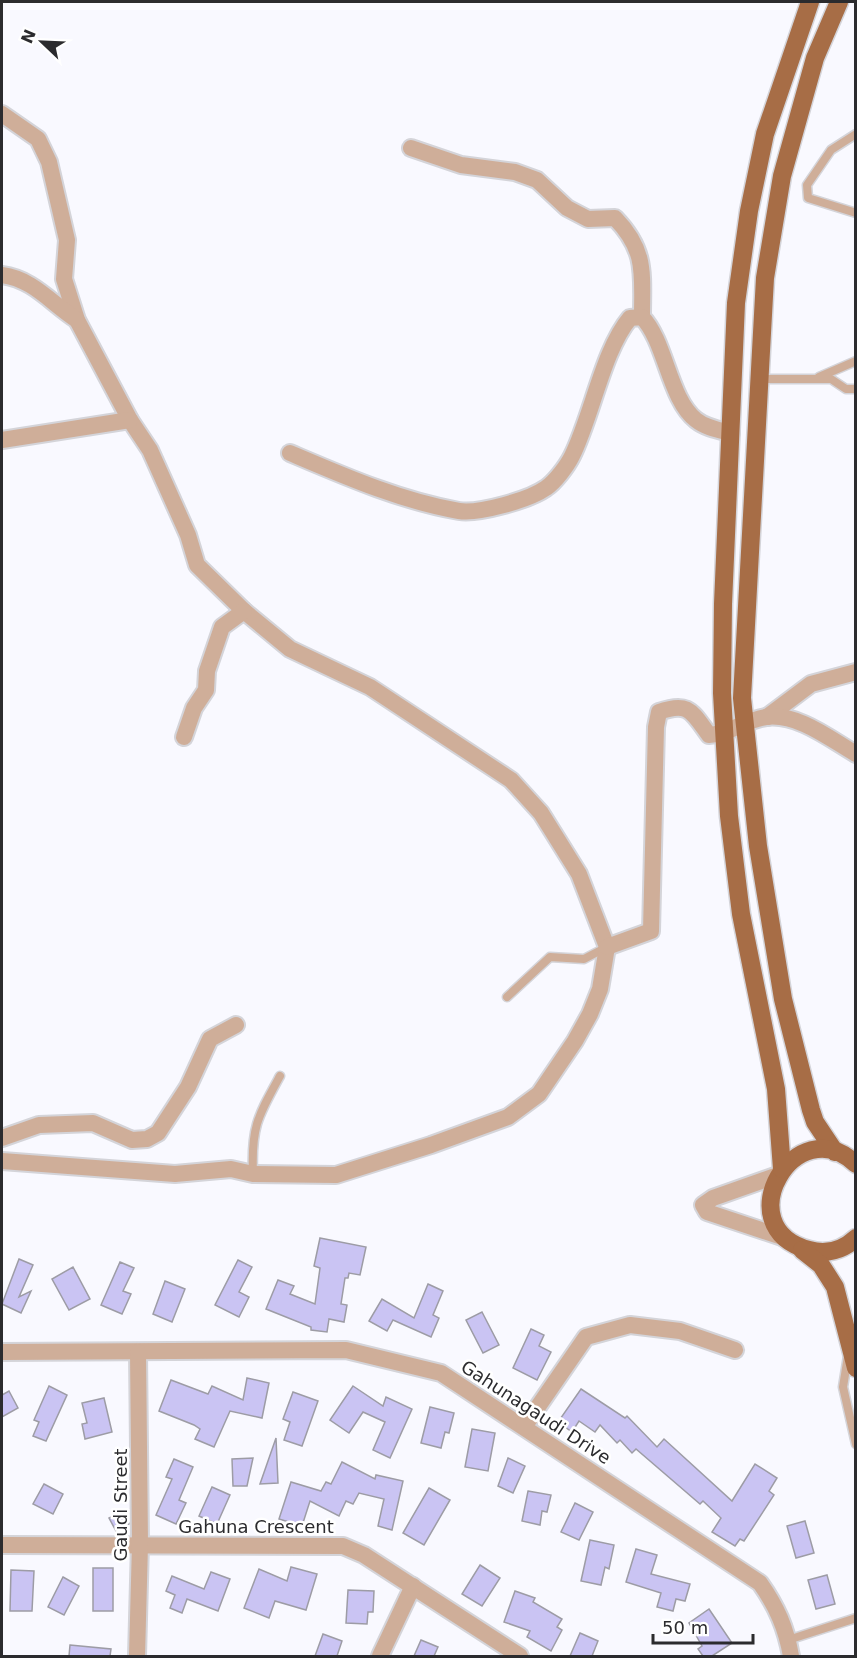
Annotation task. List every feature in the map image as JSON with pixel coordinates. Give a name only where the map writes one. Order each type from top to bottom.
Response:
[{"type":"main road","points":[[780,1172],[776,1089],[741,914],[729,816],[724,735],[723,604],[736,303],[755,178],[774,104],[810,2]]},
{"type":"main road","points":[[839,2],[815,58],[782,176],[765,278],[742,698],[758,846],[783,999],[816,1122],[835,1152],[855,1164]]},
{"type":"main road","points":[[835,1152],[806,1153],[793,1159],[780,1172],[772,1188],[772,1215],[792,1243],[829,1274],[855,1368]]},
{"type":"main road","points":[[792,1243],[816,1252],[833,1251],[855,1238]]},
{"type":"street","points":[[2,114],[38,139],[49,162],[67,240],[64,279],[77,320],[130,420],[150,450],[188,535],[197,565],[244,611],[290,649],[370,687],[511,780],[541,813],[579,874],[608,947],[600,989],[575,1041],[539,1094],[508,1117],[336,1176],[253,1174],[231,1169],[175,1174],[2,1161]]},
{"type":"street","points":[[411,148],[461,165],[515,172],[537,180],[567,208],[588,219],[615,218],[628,232],[639,250],[642,317],[653,328],[662,356],[686,409],[695,420],[708,427],[731,433]]},
{"type":"street","points":[[2,275],[32,283],[58,308],[77,320]]},
{"type":"street","points":[[290,453],[369,486],[460,511],[483,510],[519,501],[547,488],[571,458],[594,403],[618,333],[630,318],[642,317]]},
{"type":"street","points":[[2,440],[130,420]]},
{"type":"street","points":[[184,736],[194,708],[206,690],[207,671],[222,627],[244,611]]},
{"type":"street","points":[[608,947],[651,931],[656,727],[659,712],[676,706],[691,710],[709,735],[724,735],[745,723],[767,717],[811,684],[855,672]]},
{"type":"street","points":[[767,717],[795,721],[819,732],[855,754]]},
{"type":"street","points":[[2,1138],[39,1125],[93,1123],[132,1140],[147,1139],[158,1133],[189,1087],[210,1039],[236,1025]]},
{"type":"street","points":[[780,1172],[713,1198],[704,1205],[704,1209],[714,1215],[792,1243]]},
{"type":"street","points":[[524,1427],[586,1336],[630,1325],[680,1331],[735,1350]]},
{"type":"street","name":"Gahunagaudi Drive","points":[[2,1352],[346,1350],[441,1372],[760,1583],[786,1628],[789,1648]]},
{"type":"street","name":"Gaudi Street","points":[[136,1656],[140,1544],[138,1353]]},
{"type":"street","name":"Gahuna Crescent","points":[[2,1545],[343,1546],[364,1555],[520,1656]]},
{"type":"street","points":[[380,1656],[413,1586]]},
{"type":"lane","points":[[855,134],[831,150],[807,185],[808,198],[855,213]]},
{"type":"lane","points":[[816,379],[855,361]]},
{"type":"lane","points":[[759,379],[831,379],[846,389],[855,389]]},
{"type":"lane","points":[[507,996],[550,957],[585,959],[608,947]]},
{"type":"lane","points":[[253,1174],[252,1139],[262,1109],[280,1076]]},
{"type":"lane","points":[[850,1345],[843,1386],[855,1444]]},
{"type":"lane","points":[[789,1648],[855,1618]]},
{"type":"building","points":[[320,1238],[366,1247],[360,1275],[349,1273],[348,1278],[345,1278],[341,1304],[347,1305],[344,1322],[329,1319],[327,1332],[311,1330],[311,1327],[266,1309],[278,1280],[294,1286],[290,1294],[315,1304],[320,1268],[314,1266]]},
{"type":"building","points":[[19,1259],[33,1265],[19,1297],[31,1291],[21,1313],[2,1304]]},
{"type":"building","points":[[238,1260],[252,1267],[239,1292],[249,1297],[239,1317],[215,1305]]},
{"type":"building","points":[[120,1262],[134,1268],[123,1291],[131,1294],[122,1314],[101,1305]]},
{"type":"building","points":[[73,1267],[90,1299],[69,1310],[52,1279]]},
{"type":"building","points":[[165,1281],[185,1289],[172,1322],[153,1314]]},
{"type":"building","points":[[428,1284],[443,1291],[433,1315],[439,1318],[431,1337],[393,1320],[387,1331],[369,1321],[382,1299],[414,1318]]},
{"type":"building","points":[[482,1312],[499,1345],[483,1353],[466,1320]]},
{"type":"building","points":[[531,1329],[544,1335],[539,1346],[551,1352],[537,1380],[513,1368]]},
{"type":"building","points":[[247,1378],[269,1383],[262,1418],[230,1411],[214,1447],[195,1439],[200,1429],[194,1425],[159,1411],[171,1380],[208,1394],[212,1386],[243,1400]]},
{"type":"building","points":[[49,1386],[67,1395],[46,1441],[33,1436],[39,1422],[34,1420]]},
{"type":"building","points":[[353,1386],[383,1406],[386,1397],[412,1409],[390,1458],[373,1450],[385,1422],[363,1412],[349,1433],[330,1420]]},
{"type":"building","points":[[581,1389],[625,1418],[627,1416],[657,1447],[664,1439],[732,1501],[755,1464],[777,1478],[769,1491],[774,1495],[744,1541],[740,1539],[735,1546],[712,1532],[721,1518],[703,1501],[700,1504],[636,1449],[632,1453],[620,1440],[617,1443],[600,1425],[595,1432],[579,1421],[572,1432],[558,1422]]},
{"type":"building","points":[[9,1391],[18,1408],[2,1417],[2,1395]]},
{"type":"building","points":[[293,1392],[318,1401],[302,1446],[284,1440],[290,1422],[283,1419]]},
{"type":"building","points":[[104,1398],[112,1432],[85,1439],[82,1424],[87,1423],[82,1403]]},
{"type":"building","points":[[430,1407],[454,1413],[449,1433],[445,1432],[441,1448],[421,1443]]},
{"type":"building","points":[[472,1429],[495,1433],[488,1471],[465,1467]]},
{"type":"building","points":[[276,1438],[278,1483],[260,1484]]},
{"type":"building","points":[[253,1458],[247,1486],[233,1486],[232,1459]]},
{"type":"building","points":[[508,1458],[525,1466],[513,1493],[498,1486]]},
{"type":"building","points":[[174,1459],[193,1467],[179,1500],[186,1503],[176,1524],[156,1515],[172,1479],[166,1477]]},
{"type":"building","points":[[342,1462],[375,1479],[376,1475],[403,1481],[392,1530],[378,1526],[384,1499],[359,1493],[353,1504],[346,1501],[339,1516],[310,1501],[302,1526],[279,1519],[291,1482],[321,1491],[326,1482],[331,1484]]},
{"type":"building","points":[[44,1484],[63,1494],[53,1514],[33,1504]]},
{"type":"building","points":[[212,1487],[230,1495],[217,1524],[199,1516]]},
{"type":"building","points":[[429,1488],[450,1500],[424,1545],[403,1533]]},
{"type":"building","points":[[528,1491],[551,1495],[547,1512],[542,1511],[540,1525],[522,1521]]},
{"type":"building","points":[[575,1503],[593,1512],[579,1540],[561,1532]]},
{"type":"building","points":[[124,1510],[129,1524],[116,1531],[109,1518]]},
{"type":"building","points":[[805,1521],[814,1553],[796,1558],[787,1526]]},
{"type":"building","points":[[590,1540],[614,1545],[609,1569],[605,1567],[601,1585],[581,1581]]},
{"type":"building","points":[[636,1549],[657,1555],[651,1574],[690,1584],[685,1601],[676,1599],[673,1611],[657,1607],[661,1593],[626,1582]]},
{"type":"building","points":[[480,1565],[500,1578],[482,1606],[462,1594]]},
{"type":"building","points":[[291,1567],[317,1574],[306,1610],[275,1601],[269,1618],[244,1608],[259,1569],[287,1581]]},
{"type":"building","points":[[93,1568],[113,1568],[113,1611],[93,1611]]},
{"type":"building","points":[[11,1570],[34,1571],[32,1611],[10,1611]]},
{"type":"building","points":[[211,1572],[230,1579],[218,1611],[187,1599],[182,1613],[170,1608],[175,1595],[166,1591],[172,1576],[204,1589]]},
{"type":"building","points":[[827,1575],[835,1604],[816,1609],[808,1580]]},
{"type":"building","points":[[63,1577],[79,1586],[64,1615],[48,1607]]},
{"type":"building","points":[[348,1590],[374,1591],[373,1612],[368,1612],[367,1624],[346,1623]]},
{"type":"building","points":[[515,1591],[535,1598],[533,1602],[562,1619],[557,1627],[562,1630],[551,1651],[527,1637],[530,1631],[504,1622]]},
{"type":"building","points":[[709,1609],[732,1643],[712,1656],[703,1656],[698,1649],[702,1646],[689,1623]]},
{"type":"building","points":[[580,1633],[598,1641],[592,1656],[570,1656]]},
{"type":"building","points":[[323,1634],[342,1641],[337,1656],[315,1656]]},
{"type":"building","points":[[421,1640],[438,1647],[434,1656],[414,1656]]},
{"type":"building","points":[[70,1645],[111,1649],[110,1656],[69,1656]]}]
